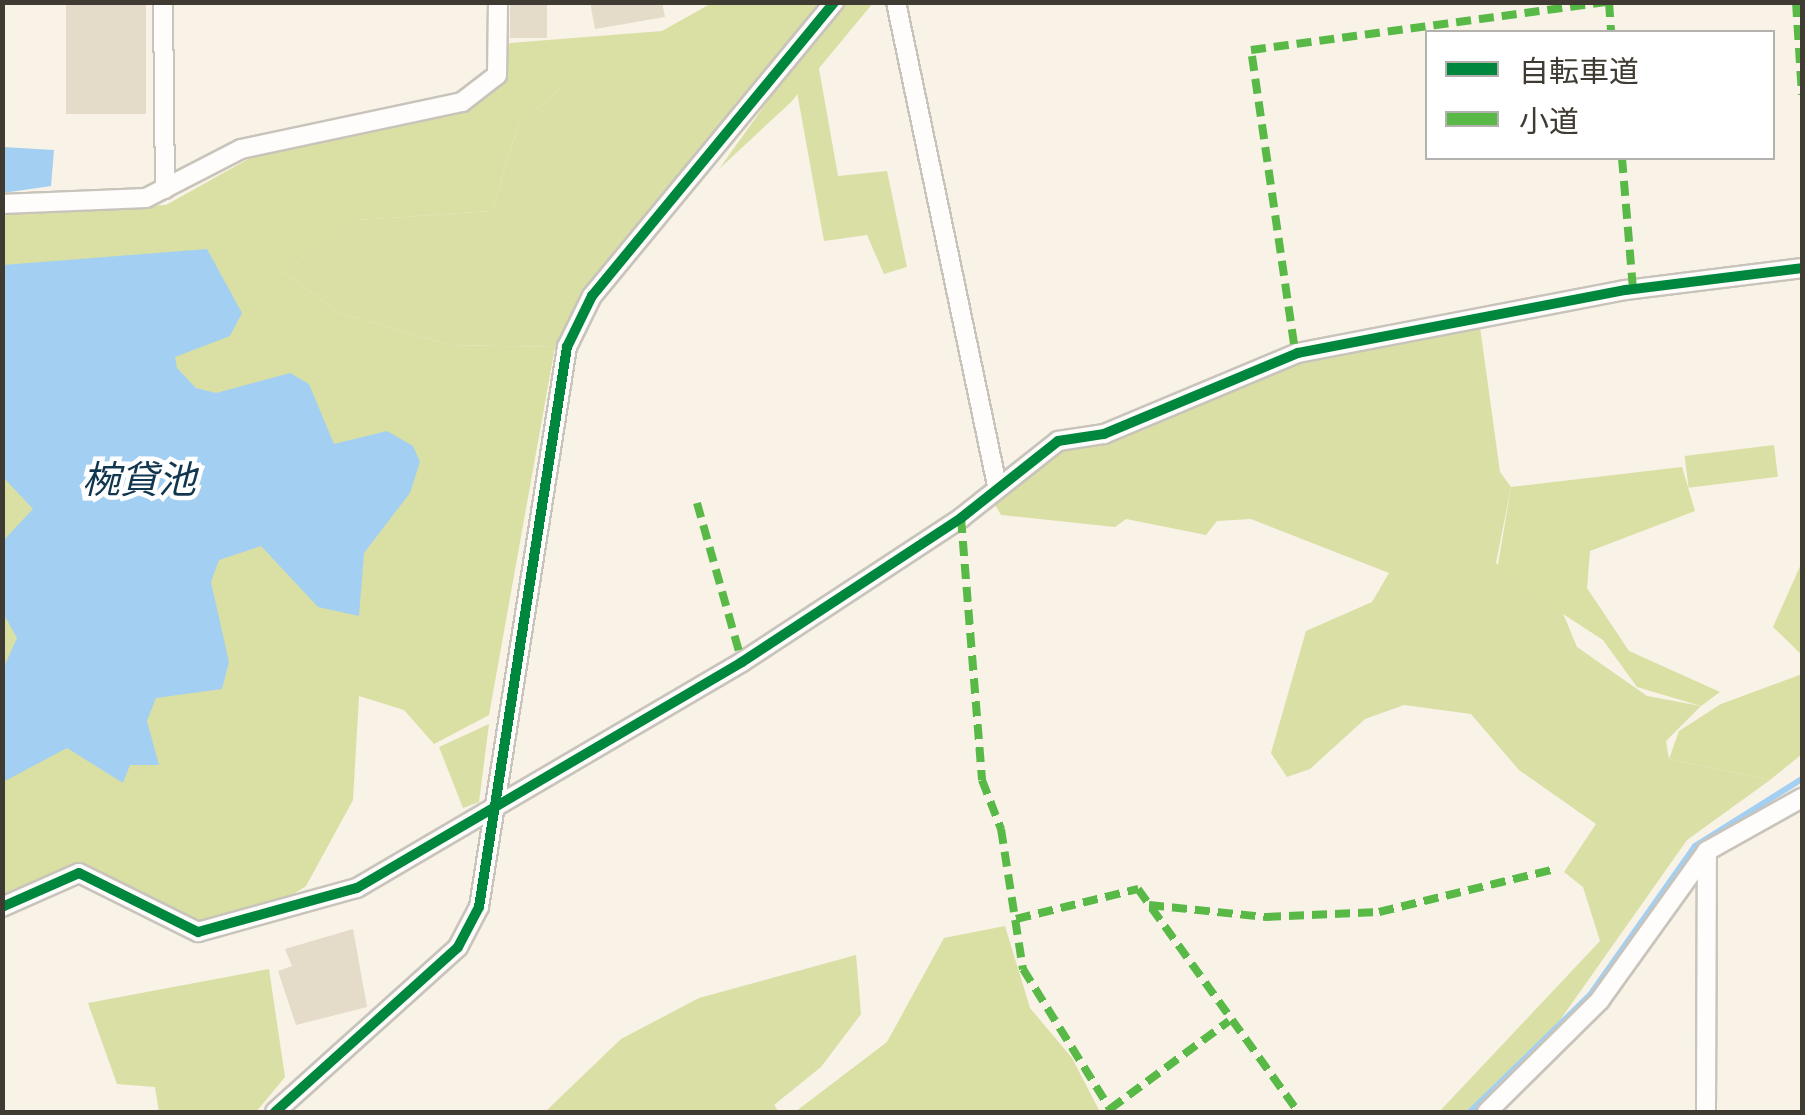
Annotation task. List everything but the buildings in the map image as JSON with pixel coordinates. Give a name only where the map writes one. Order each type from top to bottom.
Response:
[{"type":"street","points":[[163,2],[165,189]]},
{"type":"street","points":[[2,204],[165,189],[242,149],[462,102],[497,76],[498,2]]},
{"type":"street","points":[[275,1112],[458,947],[479,907],[567,347],[592,296],[834,2]]},
{"type":"street","points":[[896,2],[997,487]]},
{"type":"street","points":[[2,907],[79,873],[198,932],[234,928],[357,888],[496,799],[742,662],[1058,441],[1104,434],[1298,352],[1626,290],[1802,268]]},
{"type":"street","points":[[1487,1112],[1600,1000],[1707,851],[1802,798]]},
{"type":"street","points":[[1706,1112],[1707,851]]},
{"type":"green space","points":[[712,3],[822,3],[755,83],[567,83],[518,125],[492,211],[357,220],[283,272],[340,313],[450,345],[555,347],[489,715],[434,744],[404,710],[359,696],[353,800],[306,886],[244,925],[191,922],[79,873],[3,907],[3,213],[166,205],[252,157],[418,116],[497,75],[510,43],[662,31]]},
{"type":"green space","points":[[838,3],[873,3],[791,102],[719,169]]},
{"type":"green space","points":[[818,63],[838,176],[887,171],[907,267],[884,274],[867,235],[824,241],[797,92]]},
{"type":"green space","points":[[567,83],[755,83],[606,263],[555,347],[450,345],[340,313],[283,272],[356,220],[492,211],[518,125]]},
{"type":"green space","points":[[1480,327],[1500,472],[1511,487],[1496,563],[1562,611],[1577,647],[1647,696],[1701,706],[1666,741],[1669,759],[1770,780],[1687,840],[1539,1050],[1470,1112],[1439,1112],[1600,941],[1583,887],[1564,872],[1596,824],[1519,770],[1471,714],[1404,705],[1365,719],[1310,769],[1287,777],[1271,753],[1306,631],[1372,602],[1389,573],[1251,519],[1217,521],[1206,535],[1126,519],[1115,527],[1001,515],[994,503],[1035,457],[1321,351]]},
{"type":"green space","points":[[1774,445],[1778,477],[1689,488],[1685,456]]},
{"type":"green space","points":[[1682,467],[1695,511],[1590,551],[1587,588],[1629,651],[1720,692],[1701,706],[1637,687],[1603,640],[1497,571],[1511,487]]},
{"type":"green space","points":[[1802,562],[1802,655],[1773,627]]},
{"type":"green space","points":[[1802,674],[1802,754],[1770,780],[1669,759],[1679,731],[1721,704]]},
{"type":"green space","points":[[489,724],[479,802],[463,808],[439,747]]},
{"type":"green space","points":[[1005,926],[1030,1008],[1072,1058],[1100,1112],[795,1112],[887,1042],[944,938]]},
{"type":"green space","points":[[856,955],[861,1014],[821,1067],[774,1105],[779,1112],[545,1112],[621,1039],[699,998]]},
{"type":"green space","points":[[269,969],[285,1077],[256,1112],[159,1112],[155,1087],[117,1084],[88,1003]]},
{"type":"water","points":[[3,147],[54,150],[51,186],[3,193]]},
{"type":"water","name":"椀貸池","points":[[207,249],[242,313],[230,336],[175,357],[177,368],[196,388],[216,393],[290,373],[309,384],[334,444],[387,431],[413,446],[420,462],[410,493],[364,553],[359,616],[318,607],[261,546],[219,560],[211,582],[229,662],[222,689],[156,698],[147,721],[159,765],[130,765],[123,783],[67,748],[3,782],[3,669],[17,638],[3,613],[3,541],[33,509],[3,477],[3,265]]},
{"type":"waterway","points":[[1470,1112],[1590,995],[1695,846],[1802,779]]},
{"type":"marked path","points":[[1294,344],[1251,50],[1608,2]]},
{"type":"marked path","points":[[1609,2],[1611,30]]},
{"type":"marked path","points":[[1796,2],[1802,95]]},
{"type":"marked path","points":[[1622,160],[1633,289]]},
{"type":"marked path","points":[[697,503],[742,662]]},
{"type":"marked path","points":[[961,518],[982,780],[1001,829],[1023,969],[1112,1112]]},
{"type":"marked path","points":[[1149,905],[1266,917],[1379,912],[1556,869]]},
{"type":"marked path","points":[[1016,919],[1138,889],[1298,1112]]},
{"type":"marked path","points":[[1110,1109],[1229,1021]]},
{"type":"cycle path","points":[[275,1112],[458,947],[479,907],[567,347],[592,296],[834,2]]},
{"type":"cycle path","points":[[2,907],[79,873],[198,932],[357,888],[742,662],[961,518],[1058,441],[1104,434],[1298,353],[1626,290],[1802,268]]}]
